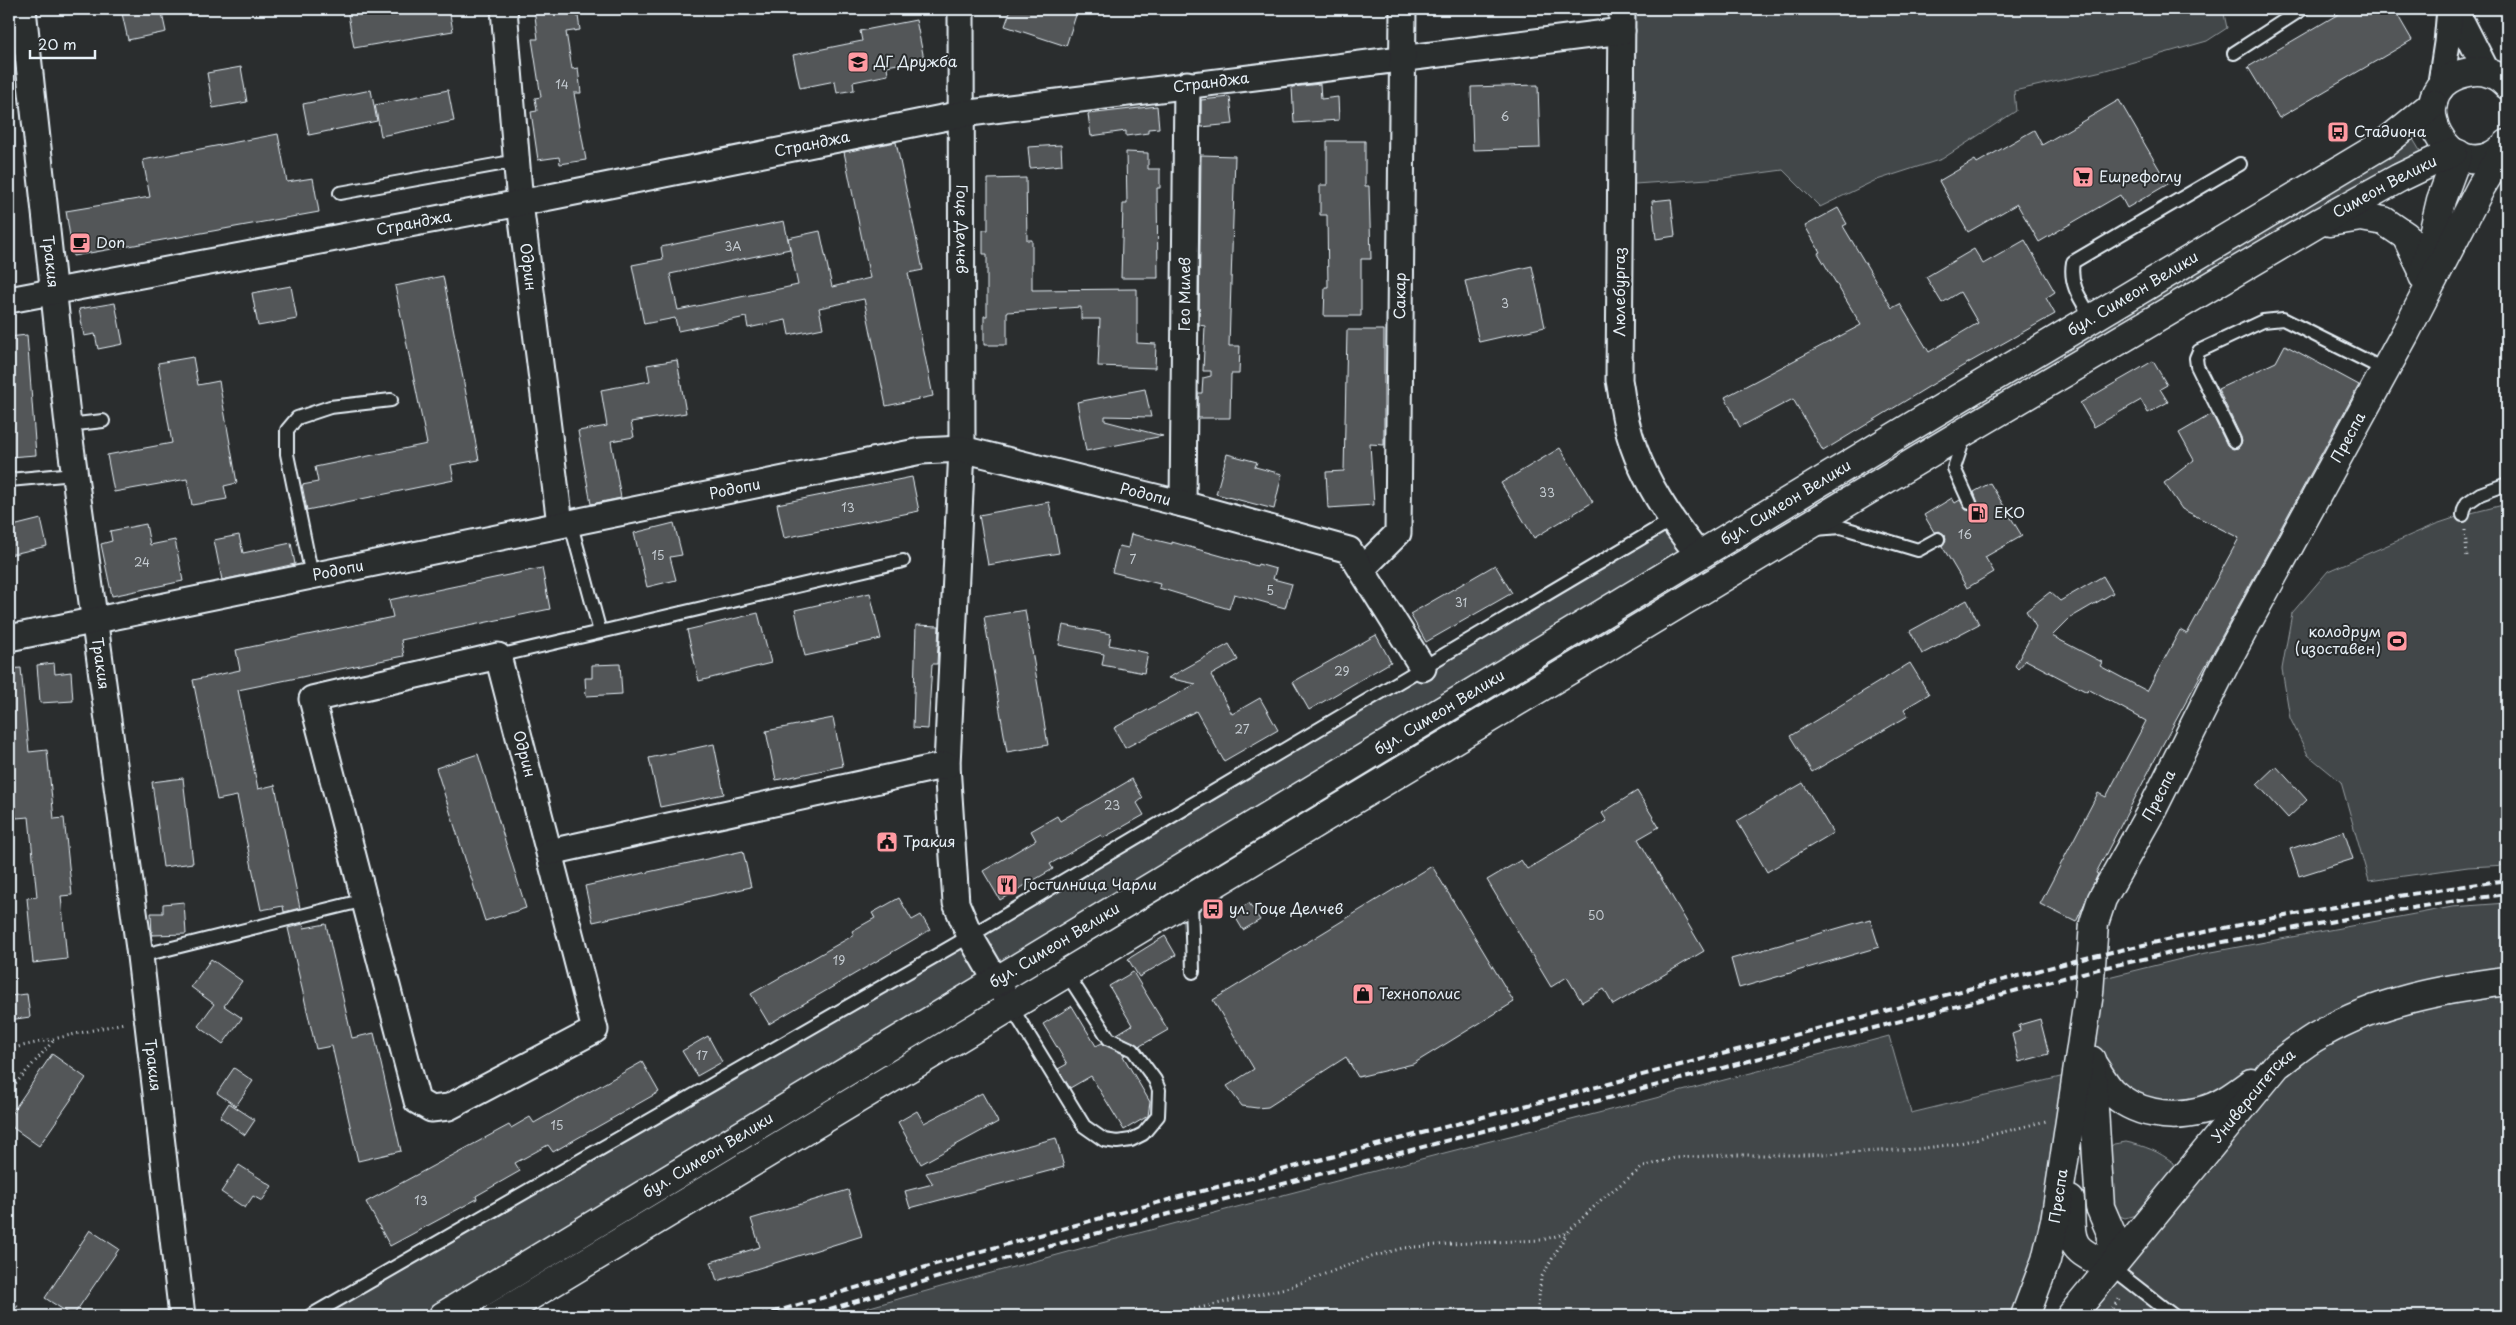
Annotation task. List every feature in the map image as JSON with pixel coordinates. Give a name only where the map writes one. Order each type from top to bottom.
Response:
[{"type":"main road","name":"бул. Симеон Велики","points":[[442,1316],[996,983],[2092,318],[2385,143],[2460,73],[2474,71],[2498,74]]},
{"type":"main road","points":[[2436,96],[2432,117],[2435,131],[2442,143],[2455,153],[2470,158],[2483,158],[2495,153],[2506,145]]},
{"type":"main road","name":"Преспа","points":[[2025,1316],[2046,1260],[2070,1125],[2084,1068],[2094,923],[2102,899],[2152,810],[2227,660],[2385,370],[2481,187],[2506,145]]},
{"type":"main road","points":[[2415,314],[2441,200],[2455,153]]},
{"type":"main road","name":"Симеон Велики","points":[[2318,224],[2399,178],[2455,153]]},
{"type":"main road","points":[[2318,224],[2361,218],[2384,221],[2406,236],[2424,273]]},
{"type":"main road","name":"бул. Симеон Велики","points":[[497,1316],[1012,1008],[1966,431],[2318,224]]},
{"type":"main road","name":"Университетска","points":[[2071,1316],[2121,1276],[2277,1065],[2320,1034],[2370,1010],[2453,988],[2507,981]]},
{"type":"main road","points":[[2084,1068],[2139,1110],[2170,1114],[2202,1111],[2209,1108],[2229,1098],[2277,1065]]},
{"type":"main road","points":[[2084,1068],[2100,1207],[2112,1235],[2121,1276]]},
{"type":"main road","points":[[2070,1125],[2071,1237],[2082,1255],[2121,1276]]},
{"type":"street","name":"Тракия","points":[[23,9],[68,425],[140,956],[182,1316]]},
{"type":"street","name":"Одрин","points":[[504,9],[520,202],[565,522]]},
{"type":"street","name":"Гоце Делчев","points":[[961,9],[962,449],[947,765],[956,904],[970,936],[1012,1008]]},
{"type":"street","name":"Сакар","points":[[1362,570],[1398,533],[1403,9]]},
{"type":"street","points":[[2436,96],[2447,43],[2450,9]]},
{"type":"street","points":[[2455,9],[2498,74]]},
{"type":"street","name":"Странджа","points":[[9,300],[520,202],[962,114],[1402,58],[1622,20]]},
{"type":"street","name":"Люлебургаз","points":[[1622,20],[1619,380],[1627,426],[1639,459],[1670,521],[1699,556]]},
{"type":"street","name":"Гео Милев","points":[[1183,504],[1186,84]]},
{"type":"street","name":"Родопи","points":[[9,638],[565,522],[921,452],[962,449],[1183,504],[1349,550],[1423,668]]},
{"type":"street","name":"Одрин","points":[[365,900],[417,1102],[431,1109],[449,1107],[596,1030],[498,656]]},
{"type":"street","points":[[365,900],[312,699],[498,656]]},
{"type":"street","points":[[550,852],[947,765]]},
{"type":"lane","points":[[2234,53],[2302,9]]},
{"type":"lane","points":[[340,193],[517,161]]},
{"type":"lane","points":[[2092,318],[2074,289],[2071,275],[2073,262],[2240,164]]},
{"type":"lane","points":[[2234,441],[2202,389],[2196,358],[2199,351],[2273,319],[2283,319],[2385,370]]},
{"type":"lane","points":[[312,576],[287,454],[287,430],[297,418],[330,407],[391,400]]},
{"type":"lane","points":[[68,425],[103,421]]},
{"type":"lane","points":[[1966,431],[1954,468],[1970,503]]},
{"type":"lane","points":[[9,480],[74,474]]},
{"type":"lane","points":[[2463,515],[2464,509],[2473,499],[2507,484]]},
{"type":"lane","points":[[310,1316],[970,936],[1670,521]]},
{"type":"lane","points":[[565,522],[600,632]]},
{"type":"lane","points":[[1803,530],[1841,527],[1918,550],[1938,539]]},
{"type":"lane","points":[[498,656],[903,561]]},
{"type":"lane","points":[[1191,899],[1193,972]]},
{"type":"lane","points":[[140,956],[365,900]]},
{"type":"lane","points":[[1012,1008],[1084,1126],[1104,1140],[1117,1142],[1131,1140],[1143,1134],[1158,1116],[1159,1090],[1155,1080],[1133,1050],[1109,1039],[1067,974]]},
{"type":"lane","points":[[2121,1276],[2174,1316]]},
{"type":"path","points":[[2463,515],[2467,557]]},
{"type":"path","points":[[9,1049],[147,1018]]},
{"type":"path","points":[[9,1091],[55,1039]]},
{"type":"path","points":[[1537,1316],[1541,1278],[1567,1233],[1603,1198],[1643,1167],[1674,1158],[1726,1155],[1806,1155],[1916,1149],[2070,1125]]},
{"type":"path","points":[[1165,1316],[1290,1287],[1365,1259],[1403,1248],[1542,1240],[1567,1233]]},
{"type":"path","points":[[2106,1316],[2121,1276]]},
{"type":"path","points":[[9,1300],[28,1316]]},
{"type":"shaded area","points":[[1622,9],[2223,9],[2227,28],[2207,41],[2102,71],[2014,91],[2016,111],[1942,159],[1874,181],[1820,207],[1783,170],[1723,178],[1620,185]]},
{"type":"shaded area","points":[[2413,139],[2422,154],[1084,949],[1078,941]]},
{"type":"shaded area","name":"колодрум (изоставен)","points":[[2507,504],[2507,865],[2468,867],[2369,881],[2341,782],[2308,755],[2290,718],[2282,669],[2292,613],[2328,571],[2436,524]]},
{"type":"shaded area","points":[[1670,521],[1699,555],[443,1316],[310,1316]]},
{"type":"shaded area","points":[[2507,903],[2507,1316],[2071,1316],[2275,1067],[2170,1114],[2078,1073],[2021,1316],[838,1316],[1100,1243],[1889,1036],[1911,1113],[2077,1073],[2088,982],[2201,954],[2452,907]]},
{"type":"shaded area","points":[[2126,1142],[2151,1150],[2174,1163],[2175,1176],[2143,1213],[2125,1218],[2109,1212],[2107,1149],[2114,1144]]},
{"type":"building","points":[[121,9],[161,9],[166,32],[128,40]]},
{"type":"building","points":[[347,9],[449,9],[453,31],[354,48]]},
{"type":"building","points":[[534,9],[577,9],[580,30],[566,32],[572,69],[578,68],[581,93],[574,93],[586,160],[560,164],[559,157],[538,160],[531,112],[537,111],[535,98],[541,97],[532,39],[538,39]]},
{"type":"building","points":[[1011,9],[1078,9],[1066,46],[1005,26]]},
{"type":"building","points":[[2347,9],[2394,9],[2412,40],[2279,118],[2248,67]]},
{"type":"building","points":[[916,20],[924,59],[887,66],[888,75],[853,82],[854,90],[837,93],[835,81],[800,88],[793,55],[862,41],[860,31]]},
{"type":"building","points":[[241,67],[247,102],[213,108],[207,73]]},
{"type":"building","points":[[1320,84],[1321,99],[1338,97],[1339,120],[1294,123],[1292,87]]},
{"type":"building","points":[[1538,85],[1540,148],[1473,150],[1471,87]]},
{"type":"building","points":[[371,90],[377,121],[309,135],[303,104]]},
{"type":"building","points":[[448,90],[454,121],[381,136],[375,105]]},
{"type":"building","points":[[1230,97],[1233,124],[1201,127],[1201,100]]},
{"type":"building","name":"Ешрефоглу","points":[[2119,100],[2168,184],[2127,208],[2120,195],[2039,242],[2017,204],[1968,232],[1939,181],[1975,160],[1977,163],[2034,130],[2042,145]]},
{"type":"building","points":[[1157,106],[1159,128],[1148,129],[1148,133],[1126,136],[1126,131],[1091,136],[1088,114]]},
{"type":"building","points":[[278,134],[287,182],[313,178],[319,212],[73,256],[66,211],[150,197],[143,160]]},
{"type":"building","points":[[1327,141],[1365,141],[1365,186],[1369,186],[1371,259],[1361,259],[1361,316],[1324,316],[1325,287],[1328,287],[1327,215],[1320,215],[1320,185],[1327,185]]},
{"type":"building","points":[[896,142],[923,270],[908,273],[933,396],[886,406],[864,299],[819,308],[823,328],[789,335],[786,320],[748,328],[746,317],[678,331],[675,318],[644,324],[632,265],[663,259],[661,247],[784,221],[790,249],[670,274],[678,310],[798,285],[788,238],[820,231],[832,287],[870,278],[844,152]]},
{"type":"building","points":[[1061,145],[1062,165],[1030,168],[1028,147]]},
{"type":"building","points":[[1126,152],[1148,153],[1148,169],[1160,169],[1160,188],[1157,188],[1158,278],[1121,278],[1123,204],[1127,204]]},
{"type":"building","points":[[1201,155],[1235,156],[1229,346],[1240,346],[1239,374],[1231,374],[1230,418],[1198,418],[1198,393],[1202,393],[1203,378],[1211,376],[1211,371],[1203,371],[1205,326],[1199,325]]},
{"type":"building","points":[[1026,178],[1027,240],[1032,240],[1032,290],[1137,289],[1137,343],[1156,344],[1155,368],[1098,366],[1100,319],[1081,319],[1081,307],[1007,312],[1007,345],[984,345],[984,316],[987,316],[987,254],[983,254],[983,230],[988,230],[988,179]]},
{"type":"building","points":[[1671,199],[1675,236],[1656,239],[1652,201]]},
{"type":"building","points":[[1838,208],[1847,224],[1843,226],[1892,308],[1900,304],[1929,352],[1978,323],[1960,292],[1942,303],[1926,277],[1974,249],[1983,264],[2025,240],[2055,292],[2046,298],[2055,314],[1961,367],[1823,451],[1793,399],[1740,427],[1725,397],[1861,325],[1818,253],[1820,252],[1805,226]]},
{"type":"building","points":[[1532,266],[1545,327],[1479,342],[1465,281]]},
{"type":"building","points":[[443,276],[479,460],[451,465],[454,480],[307,510],[302,485],[318,482],[315,467],[427,444],[395,286]]},
{"type":"building","points":[[291,286],[297,319],[258,326],[252,293]]},
{"type":"building","points":[[115,303],[123,344],[98,349],[95,334],[84,336],[79,309]]},
{"type":"building","points":[[1347,330],[1384,330],[1384,445],[1370,444],[1374,505],[1328,508],[1326,472],[1344,471]]},
{"type":"building","points":[[27,335],[36,455],[9,457],[9,337]]},
{"type":"building","points":[[2285,345],[2359,385],[2163,744],[2096,873],[2098,874],[2076,922],[2040,904],[2098,793],[2106,797],[2146,721],[2088,689],[2087,692],[2026,660],[2018,669],[2015,666],[2036,627],[2026,611],[2050,592],[2060,601],[2103,576],[2113,593],[2070,618],[2052,636],[2102,662],[2100,666],[2147,691],[2180,630],[2187,634],[2239,538],[2182,509],[2164,483],[2194,460],[2179,433],[2212,414],[2227,445],[2233,449],[2238,448],[2242,442],[2241,437],[2218,389],[2276,362]]},
{"type":"building","points":[[193,357],[198,385],[219,381],[237,483],[224,486],[227,499],[192,505],[187,479],[114,492],[107,455],[172,443],[158,363]]},
{"type":"building","points":[[677,360],[686,413],[631,422],[634,437],[611,441],[621,498],[591,504],[578,431],[607,426],[601,390],[650,381],[647,365]]},
{"type":"building","points":[[2153,361],[2167,385],[2160,389],[2168,402],[2148,413],[2141,400],[2094,427],[2080,403]]},
{"type":"building","points":[[1145,389],[1151,417],[1105,416],[1105,421],[1163,436],[1086,451],[1077,402]]},
{"type":"building","points":[[1560,448],[1593,502],[1534,538],[1501,483]]},
{"type":"building","points":[[1227,454],[1257,462],[1255,467],[1282,474],[1274,509],[1216,494]]},
{"type":"building","points":[[912,477],[919,511],[784,538],[777,504]]},
{"type":"building","points":[[1990,483],[2022,536],[1985,557],[1994,572],[1967,588],[1942,546],[1946,540],[1945,535],[1939,531],[1934,532],[1924,515],[1952,498],[1955,503],[1960,500],[1966,510],[1974,510],[1978,503],[1974,492]]},
{"type":"building","points":[[1049,502],[1059,553],[988,565],[979,515]]},
{"type":"building","points":[[41,519],[47,546],[9,555],[9,527]]},
{"type":"building","points":[[674,523],[682,555],[670,557],[676,580],[647,587],[634,533]]},
{"type":"building","points":[[146,524],[150,545],[175,540],[183,581],[112,596],[101,544],[112,541],[110,531]]},
{"type":"building","points":[[1131,534],[1172,544],[1172,542],[1257,566],[1258,564],[1276,569],[1273,579],[1292,584],[1285,608],[1234,594],[1229,609],[1159,588],[1160,584],[1112,572],[1119,546],[1128,548]]},
{"type":"building","points":[[239,535],[243,553],[291,543],[295,564],[222,580],[214,540]]},
{"type":"building","points":[[1495,565],[1512,593],[1426,642],[1410,614]]},
{"type":"building","points":[[542,568],[550,609],[401,640],[404,656],[238,690],[258,789],[275,785],[300,908],[284,912],[283,906],[261,910],[237,796],[217,800],[193,680],[240,670],[236,650],[393,617],[389,600]]},
{"type":"building","points":[[870,593],[881,639],[805,656],[795,610]]},
{"type":"building","points":[[1967,600],[1979,624],[1922,654],[1910,631]]},
{"type":"building","points":[[1025,610],[1048,745],[1007,752],[984,617]]},
{"type":"building","points":[[758,613],[771,663],[699,681],[687,630]]},
{"type":"building","points":[[916,625],[939,626],[937,664],[932,664],[928,729],[913,728]]},
{"type":"building","points":[[1063,625],[1111,634],[1109,645],[1148,653],[1144,673],[1102,665],[1104,654],[1059,645]]},
{"type":"building","points":[[1376,635],[1391,662],[1309,710],[1293,682]]},
{"type":"building","points":[[1229,644],[1238,660],[1211,675],[1232,714],[1260,698],[1278,730],[1224,761],[1196,711],[1125,748],[1114,728],[1196,684],[1168,678]]},
{"type":"building","points":[[54,663],[55,674],[71,672],[73,701],[40,703],[37,665]]},
{"type":"building","points":[[1910,663],[1929,694],[1904,709],[1908,716],[1812,772],[1790,736]]},
{"type":"building","points":[[620,664],[622,694],[586,696],[585,678],[592,678],[592,665]]},
{"type":"building","points":[[21,668],[29,752],[47,750],[54,819],[64,818],[72,895],[61,896],[67,959],[33,963],[27,898],[37,897],[29,817],[16,818],[9,751],[9,669]]},
{"type":"building","points":[[833,718],[843,766],[776,780],[766,731]]},
{"type":"building","points":[[714,744],[724,794],[660,807],[649,758]]},
{"type":"building","points":[[478,754],[526,908],[485,921],[436,768]]},
{"type":"building","points":[[2276,766],[2307,800],[2288,818],[2257,784]]},
{"type":"building","points":[[183,778],[193,863],[163,867],[152,782]]},
{"type":"building","points":[[1132,779],[1143,798],[1137,803],[1144,815],[1103,838],[1101,835],[1050,864],[1053,869],[1000,900],[983,871],[1036,840],[1031,831],[1057,816],[1060,821]]},
{"type":"building","points":[[1803,783],[1833,833],[1767,872],[1737,821]]},
{"type":"building","points":[[1637,791],[1659,827],[1638,839],[1704,951],[1613,1005],[1604,989],[1582,1002],[1567,977],[1551,987],[1487,880],[1521,860],[1527,869],[1607,821],[1602,813]]},
{"type":"building","points":[[2344,831],[2353,859],[2299,876],[2290,849]]},
{"type":"building","points":[[743,851],[751,887],[593,922],[585,886]]},
{"type":"building","points":[[1432,866],[1514,1002],[1413,1064],[1358,1077],[1346,1057],[1268,1107],[1242,1106],[1227,1086],[1254,1069],[1213,1000]]},
{"type":"building","points":[[899,898],[912,920],[921,915],[930,930],[769,1024],[751,994],[854,935],[852,931],[875,918],[872,913]]},
{"type":"building","points":[[184,902],[186,934],[152,935],[151,913],[163,913],[163,904]]},
{"type":"building","points":[[1249,903],[1260,920],[1243,930],[1233,913]]},
{"type":"building","points":[[1870,919],[1879,947],[1739,988],[1731,959]]},
{"type":"building","points":[[303,924],[304,928],[326,924],[352,1038],[374,1033],[401,1151],[358,1161],[332,1046],[316,1049],[288,928]]},
{"type":"building","points":[[1165,936],[1176,955],[1139,977],[1128,959]]},
{"type":"building","points":[[211,959],[242,981],[224,1006],[242,1018],[223,1044],[198,1026],[214,1004],[191,987]]},
{"type":"building","points":[[1133,972],[1168,1030],[1140,1046],[1117,1034],[1132,1025],[1109,986]]},
{"type":"building","points":[[27,994],[30,1017],[9,1020],[9,996]]},
{"type":"building","points":[[1072,1006],[1096,1046],[1102,1043],[1125,1055],[1123,1056],[1150,1102],[1148,1116],[1124,1130],[1091,1076],[1070,1088],[1058,1069],[1067,1064],[1043,1024]]},
{"type":"building","points":[[2040,1019],[2049,1054],[2019,1062],[2012,1034],[2020,1031],[2019,1025]]},
{"type":"building","points":[[708,1036],[722,1062],[697,1076],[682,1051]]},
{"type":"building","points":[[52,1054],[86,1078],[39,1146],[9,1125],[9,1117]]},
{"type":"building","points":[[642,1062],[659,1092],[553,1152],[548,1145],[515,1163],[520,1171],[476,1196],[477,1199],[390,1246],[366,1202],[509,1125],[511,1128],[530,1117],[534,1123]]},
{"type":"building","points":[[234,1068],[253,1081],[236,1106],[217,1093]]},
{"type":"building","points":[[982,1093],[998,1122],[921,1164],[898,1122],[917,1111],[924,1123]]},
{"type":"building","points":[[229,1103],[255,1120],[245,1135],[220,1117]]},
{"type":"building","points":[[1056,1138],[1064,1167],[910,1208],[905,1191],[933,1184],[926,1173]]},
{"type":"building","points":[[239,1165],[272,1186],[262,1201],[253,1196],[245,1208],[221,1192]]},
{"type":"building","points":[[848,1190],[862,1236],[717,1281],[711,1262],[760,1247],[751,1219]]},
{"type":"building","points":[[90,1230],[119,1249],[73,1316],[45,1298]]},
{"type":"railway","points":[[761,1316],[946,1261],[1130,1210],[2090,957],[2298,914],[2507,880]]},
{"type":"railway","points":[[806,1316],[1127,1225],[2090,971],[2297,928],[2507,894]]},
{"type":"place","name":"ДГ Дружба","points":[[858,62]]},
{"type":"place","name":"Стадиона","points":[[2338,132]]},
{"type":"place","name":"Ешрефоглу","points":[[2083,177]]},
{"type":"place","name":"Don","points":[[80,243]]},
{"type":"place","name":"EKO","points":[[1978,513]]},
{"type":"place","name":"колодрум (изоставен)","points":[[2397,641]]},
{"type":"place","name":"Тракия","points":[[887,842]]},
{"type":"place","name":"Гостилница Чарли","points":[[1007,885]]},
{"type":"place","name":"ул. Гоце Делчев","points":[[1213,909]]},
{"type":"place","name":"Технополис","points":[[1363,994]]}]
